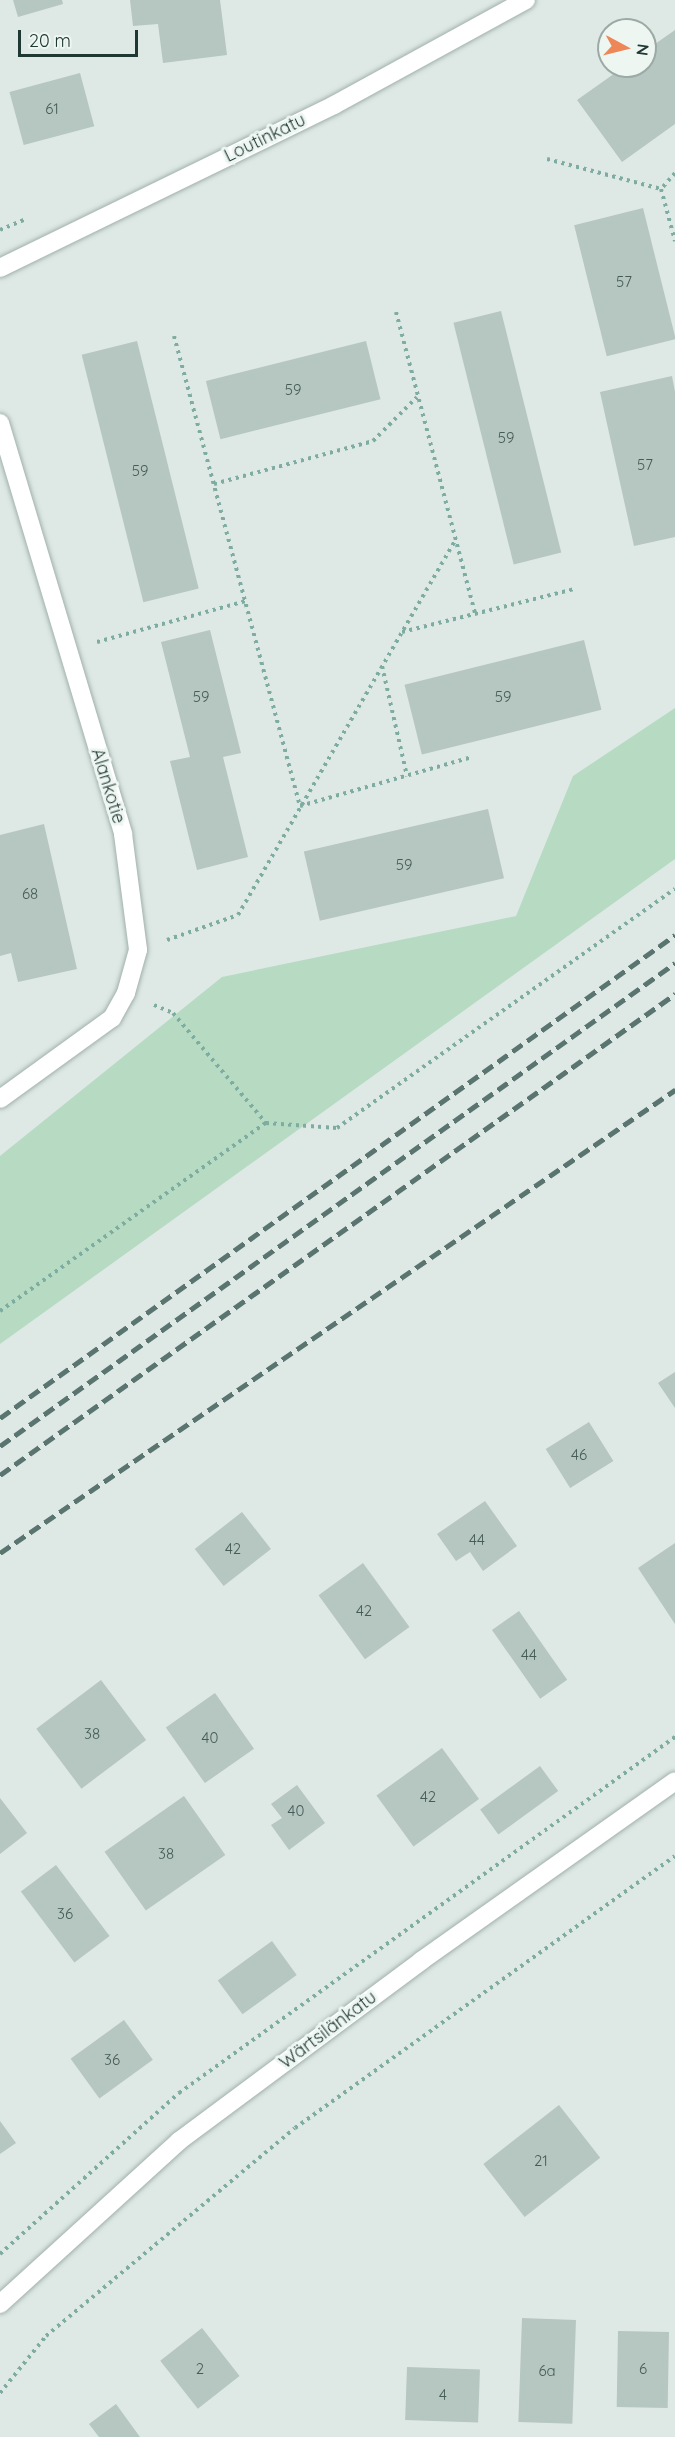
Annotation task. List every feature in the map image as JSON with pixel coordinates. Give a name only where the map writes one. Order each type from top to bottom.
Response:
[{"type":"street","name":"Loutinkatu","points":[[0,268],[334,105],[526,0]]},
{"type":"street","name":"Alankotie","points":[[0,423],[123,834],[138,950],[126,993],[112,1018],[0,1098]]},
{"type":"street","name":"Wärtsilänkatu","points":[[0,2304],[179,2140],[421,1961],[675,1781]]},
{"type":"path","points":[[547,159],[661,189]]},
{"type":"path","points":[[661,189],[675,172]]},
{"type":"path","points":[[661,189],[675,241]]},
{"type":"path","points":[[396,312],[475,614]]},
{"type":"path","points":[[174,336],[300,806]]},
{"type":"path","points":[[214,484],[373,441],[418,397]]},
{"type":"path","points":[[138,950],[238,915],[455,540]]},
{"type":"path","points":[[401,633],[574,589]]},
{"type":"path","points":[[68,650],[246,602]]},
{"type":"path","points":[[382,666],[407,776]]},
{"type":"path","points":[[300,806],[472,757]]},
{"type":"path","points":[[0,1311],[266,1123],[337,1128],[675,889]]},
{"type":"path","points":[[126,993],[173,1013],[266,1123]]},
{"type":"path","points":[[0,2393],[46,2336],[295,2128],[675,1856]]},
{"type":"green space","points":[[675,708],[675,859],[0,1344],[0,1156],[222,977],[516,916],[573,776]]},
{"type":"building","points":[[13,0],[62,0],[63,4],[18,17]]},
{"type":"building","points":[[130,0],[220,0],[227,55],[163,63],[158,24],[133,26]]},
{"type":"building","points":[[675,30],[675,124],[622,162],[577,100],[608,78],[657,78],[657,43]]},
{"type":"building","points":[[80,73],[94,126],[24,145],[9,92]]},
{"type":"building","points":[[643,208],[675,339],[607,356],[574,225]]},
{"type":"building","points":[[501,311],[561,553],[514,564],[453,323]]},
{"type":"building","points":[[137,341],[199,588],[143,602],[82,355]]},
{"type":"building","points":[[366,341],[381,399],[220,439],[206,381]]},
{"type":"building","points":[[672,376],[675,392],[675,537],[634,546],[600,392]]},
{"type":"building","points":[[210,630],[241,753],[223,757],[248,857],[197,870],[170,761],[190,757],[161,642]]},
{"type":"building","points":[[584,640],[601,710],[422,755],[404,685]]},
{"type":"building","points":[[488,809],[504,878],[320,921],[304,852]]},
{"type":"building","points":[[44,824],[77,969],[18,982],[11,953],[0,956],[0,835]]},
{"type":"building","points":[[675,1372],[675,1408],[658,1383]]},
{"type":"building","points":[[589,1422],[613,1461],[570,1488],[546,1449]]},
{"type":"building","points":[[485,1501],[517,1546],[483,1571],[470,1552],[456,1561],[437,1534]]},
{"type":"building","points":[[242,1512],[271,1549],[224,1586],[195,1549]]},
{"type":"building","points":[[675,1543],[675,1624],[638,1568]]},
{"type":"building","points":[[363,1563],[409,1627],[365,1659],[319,1595]]},
{"type":"building","points":[[519,1611],[567,1680],[540,1699],[492,1630]]},
{"type":"building","points":[[101,1680],[146,1740],[81,1789],[36,1729]]},
{"type":"building","points":[[215,1693],[254,1749],[205,1783],[166,1727]]},
{"type":"building","points":[[442,1748],[479,1799],[414,1847],[376,1796]]},
{"type":"building","points":[[540,1766],[558,1791],[498,1835],[480,1809]]},
{"type":"building","points":[[297,1785],[325,1823],[289,1850],[271,1825],[282,1818],[271,1804]]},
{"type":"building","points":[[184,1796],[225,1855],[146,1911],[105,1852]]},
{"type":"building","points":[[0,1798],[27,1833],[0,1854]]},
{"type":"building","points":[[56,1865],[110,1936],[74,1963],[21,1891]]},
{"type":"building","points":[[272,1941],[297,1975],[242,2014],[218,1980]]},
{"type":"building","points":[[124,2020],[153,2060],[99,2098],[71,2059]]},
{"type":"building","points":[[559,2105],[600,2158],[525,2217],[483,2164]]},
{"type":"building","points":[[0,2121],[16,2143],[0,2154]]},
{"type":"building","points":[[522,2318],[576,2320],[572,2424],[518,2422]]},
{"type":"building","points":[[202,2328],[240,2376],[198,2409],[160,2361]]},
{"type":"building","points":[[618,2331],[669,2332],[668,2408],[617,2407]]},
{"type":"building","points":[[407,2367],[480,2370],[478,2423],[405,2420]]},
{"type":"building","points":[[116,2404],[140,2437],[99,2437],[89,2424]]},
{"type":"railway","points":[[0,1418],[675,935]]},
{"type":"railway","points":[[0,1446],[675,963]]},
{"type":"railway","points":[[0,1475],[675,994]]},
{"type":"railway","points":[[0,1553],[675,1090]]}]
